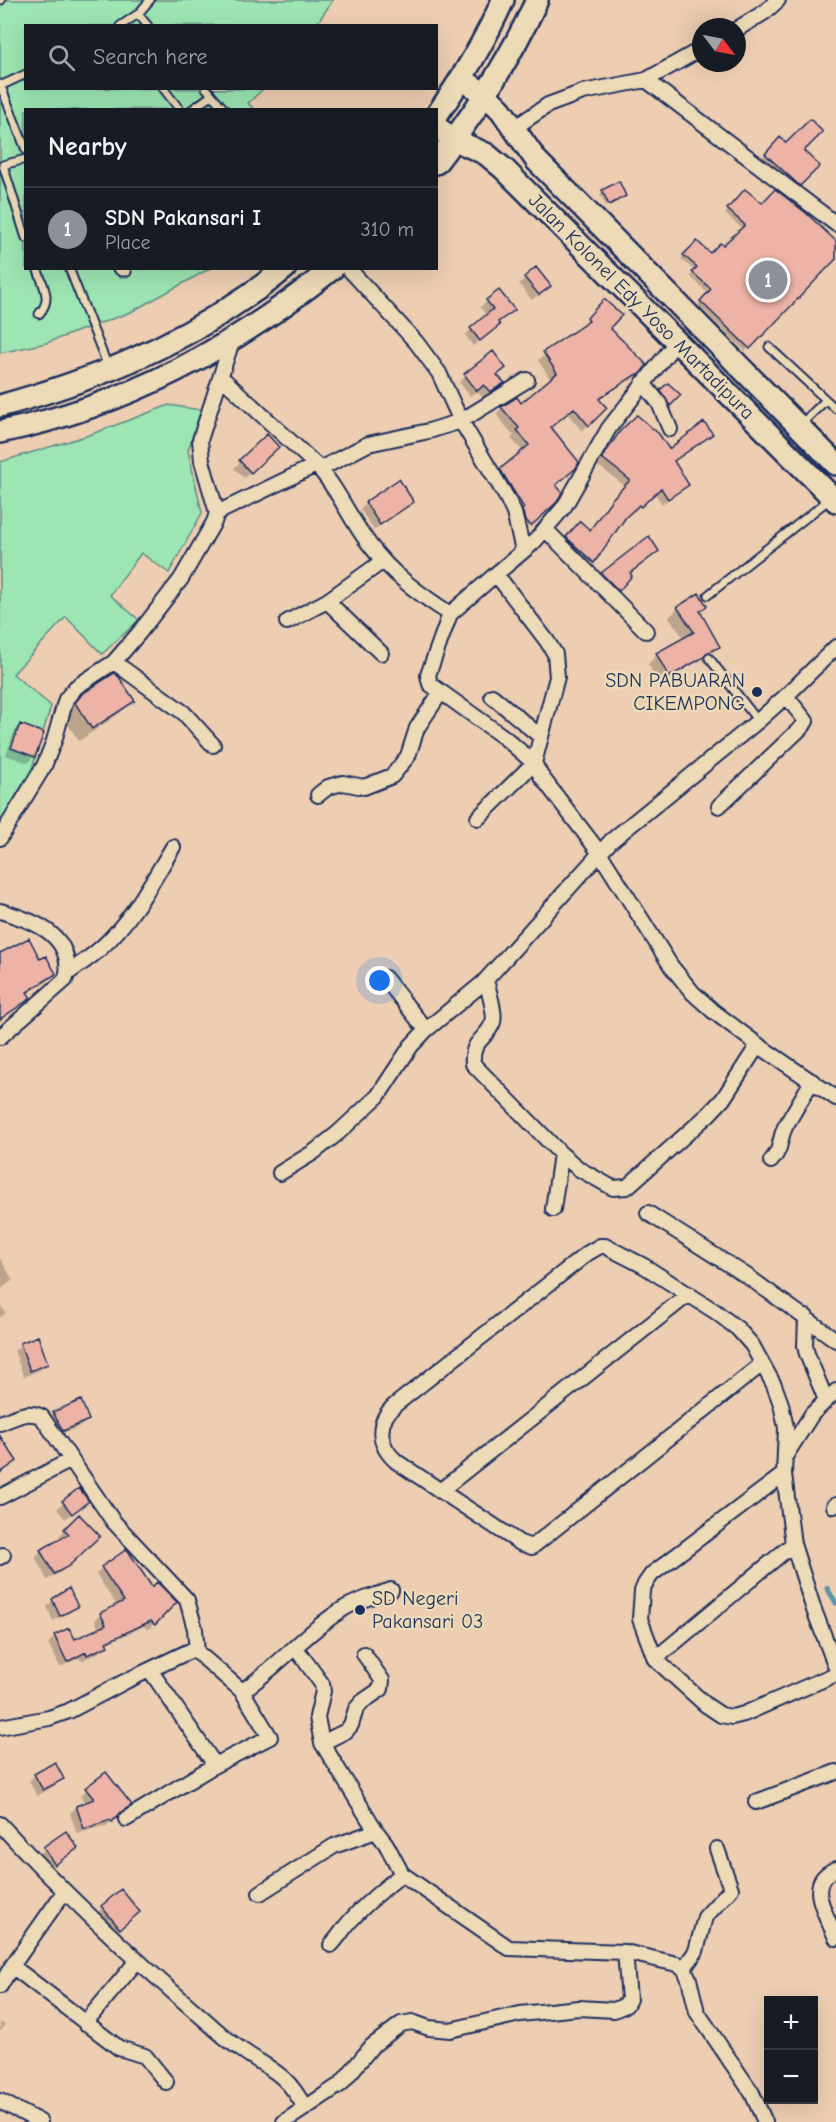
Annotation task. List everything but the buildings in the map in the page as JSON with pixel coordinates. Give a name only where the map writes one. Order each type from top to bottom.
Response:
[{"type":"main road","points":[[438,114],[462,79],[503,0]]},
{"type":"main road","points":[[438,161],[486,95],[523,30],[537,0]]},
{"type":"main road","name":"Jalan Kolonel Edy Yoso Martadipura","points":[[462,79],[486,95],[514,128],[536,160],[836,464]]},
{"type":"main road","name":"Jalan Kolonel Edy Yoso Martadipura","points":[[438,128],[455,140],[486,154],[504,169],[834,499]]},
{"type":"main road","points":[[0,406],[52,392],[110,371],[156,350],[220,315],[282,270]]},
{"type":"main road","points":[[0,432],[27,427],[98,405],[166,376],[232,341],[288,304],[330,270]]},
{"type":"main road","points":[[156,350],[166,376]]},
{"type":"street","points":[[746,24],[765,12],[778,0]]},
{"type":"street","points":[[514,128],[548,105],[567,97],[646,80],[692,54]]},
{"type":"street","points":[[646,80],[836,224]]},
{"type":"street","points":[[350,270],[416,342],[439,373],[461,421],[507,498],[514,513],[523,550]]},
{"type":"street","points":[[217,513],[202,461],[200,440],[232,341]]},
{"type":"street","points":[[677,341],[609,428],[573,494],[546,530],[450,614],[428,675],[430,684],[505,738],[534,763],[541,776],[599,852],[671,966],[693,993],[758,1045],[836,1098]]},
{"type":"street","points":[[221,377],[318,467],[355,524],[383,561],[403,580],[450,614]]},
{"type":"street","points":[[0,838],[44,766],[66,699],[76,687],[114,662],[139,633],[181,579],[217,513],[368,444],[429,431],[461,421],[527,380]]},
{"type":"street","points":[[643,383],[659,403],[670,429]]},
{"type":"street","points":[[546,530],[646,631]]},
{"type":"street","points":[[286,622],[327,601],[383,561]]},
{"type":"street","points":[[478,818],[534,763],[557,677],[555,654],[496,574]]},
{"type":"street","points":[[327,601],[381,653]]},
{"type":"street","points":[[280,1173],[315,1152],[378,1096],[411,1046],[426,1030],[486,980],[599,852],[621,831],[758,721],[836,646]]},
{"type":"street","points":[[114,662],[184,713],[213,745]]},
{"type":"street","points":[[318,795],[328,787],[343,783],[364,787],[392,776],[408,756],[417,728],[441,693]]},
{"type":"street","points":[[492,696],[541,737]]},
{"type":"street","points":[[719,806],[804,726],[806,721],[804,716],[786,696]]},
{"type":"street","points":[[0,1037],[64,980],[68,973],[101,948],[117,931],[173,847]]},
{"type":"street","points":[[0,911],[41,927],[53,935],[64,951],[68,973]]},
{"type":"street","points":[[386,978],[426,1030]]},
{"type":"street","points":[[486,980],[494,1017],[488,1030],[473,1050],[473,1064],[561,1154],[579,1169],[613,1188],[627,1187],[716,1106],[758,1045]]},
{"type":"street","points":[[771,1161],[779,1152],[781,1134],[812,1080]]},
{"type":"street","points":[[553,1209],[561,1154]]},
{"type":"street","points":[[648,1213],[747,1276],[836,1340]]},
{"type":"street","points":[[762,1364],[532,1547],[520,1543],[397,1462],[385,1451],[381,1436],[385,1416],[395,1405],[600,1246],[610,1248],[634,1260],[689,1294],[738,1329],[752,1345],[774,1385],[786,1428],[784,1467],[793,1544],[814,1610],[836,1667]]},
{"type":"street","points":[[440,1491],[689,1294]]},
{"type":"street","points":[[806,1317],[807,1354],[831,1396],[812,1414],[797,1434],[784,1467],[652,1575],[645,1584],[640,1619],[655,1659],[706,1705],[727,1717],[744,1714],[836,1674]]},
{"type":"street","points":[[0,1423],[22,1414],[40,1415],[48,1424],[112,1521],[187,1600],[195,1629],[196,1648],[202,1657],[242,1691],[270,1737],[215,1765],[126,1819]]},
{"type":"street","points":[[0,1497],[71,1461]]},
{"type":"street","points":[[655,1659],[793,1544]]},
{"type":"street","points":[[242,1691],[261,1678],[295,1647],[343,1609],[391,1590]]},
{"type":"street","points":[[295,1647],[322,1684],[323,1690],[317,1717],[322,1743],[375,1831],[386,1844],[402,1874],[509,1948],[625,1952],[677,1964],[684,1968],[697,2012],[752,2093],[765,2122]]},
{"type":"street","points":[[0,1727],[49,1718],[69,1711],[196,1648]]},
{"type":"street","points":[[322,1743],[346,1731],[351,1725],[356,1709],[381,1689],[382,1680],[364,1654]]},
{"type":"street","points":[[150,1670],[215,1765]]},
{"type":"street","points":[[756,1802],[836,1772]]},
{"type":"street","points":[[0,1824],[64,1892],[138,1961],[239,2048],[272,2068],[288,2082],[305,2108]]},
{"type":"street","points":[[260,1893],[334,1846],[375,1831]]},
{"type":"street","points":[[684,1968],[696,1951],[705,1917],[731,1889],[717,1848]]},
{"type":"street","points":[[836,1869],[824,1876],[818,1892],[836,1938]]},
{"type":"street","points":[[331,1945],[351,1920],[381,1890],[402,1874]]},
{"type":"street","points":[[0,1986],[64,1892]]},
{"type":"street","points":[[284,2122],[341,2084],[372,2046],[401,2024],[412,2022],[429,2028],[450,2030],[520,2014],[579,2008],[615,2010],[626,2005],[629,1999],[625,1952]]},
{"type":"street","points":[[85,2023],[138,1961]]},
{"type":"street","points":[[12,1966],[119,2048],[145,2056],[166,2082]]},
{"type":"street","points":[[0,2101],[21,2117],[40,2122]]},
{"type":"lane","points":[[123,24],[138,14],[150,0]]},
{"type":"lane","points":[[138,14],[146,24]]},
{"type":"lane","points":[[24,76],[0,85],[24,145]]},
{"type":"lane","points":[[165,90],[178,108]]},
{"type":"lane","points":[[208,90],[223,108]]},
{"type":"lane","points":[[194,108],[212,95]]},
{"type":"lane","points":[[24,160],[3,165],[24,232]]},
{"type":"lane","points":[[38,270],[47,298],[46,307],[39,314]]},
{"type":"lane","points":[[70,270],[110,371]]},
{"type":"lane","points":[[118,270],[127,272]]},
{"type":"lane","points":[[769,346],[836,409]]},
{"type":"lane","points":[[798,427],[826,400]]},
{"type":"lane","points":[[708,595],[834,499]]},
{"type":"lane","points":[[709,658],[758,721]]},
{"type":"green space","points":[[0,0],[333,0],[317,24],[24,24],[24,90],[262,90],[248,103],[253,108],[24,108],[24,270],[207,270],[131,312],[46,343],[0,353]]},
{"type":"green space","points":[[169,405],[201,410],[188,450],[202,513],[169,573],[141,553],[110,595],[139,620],[102,654],[66,617],[13,674],[51,706],[32,768],[0,824],[0,462],[89,435]]},
{"type":"waterway","points":[[827,1588],[836,1603]]},
{"type":"place","name":"SDN Pakansari I","points":[[768,280]]},
{"type":"place","name":"SDN PABUARAN CIKEMPONG","points":[[757,692]]},
{"type":"place","name":"SD Negeri Pakansari 03","points":[[360,1610]]}]
